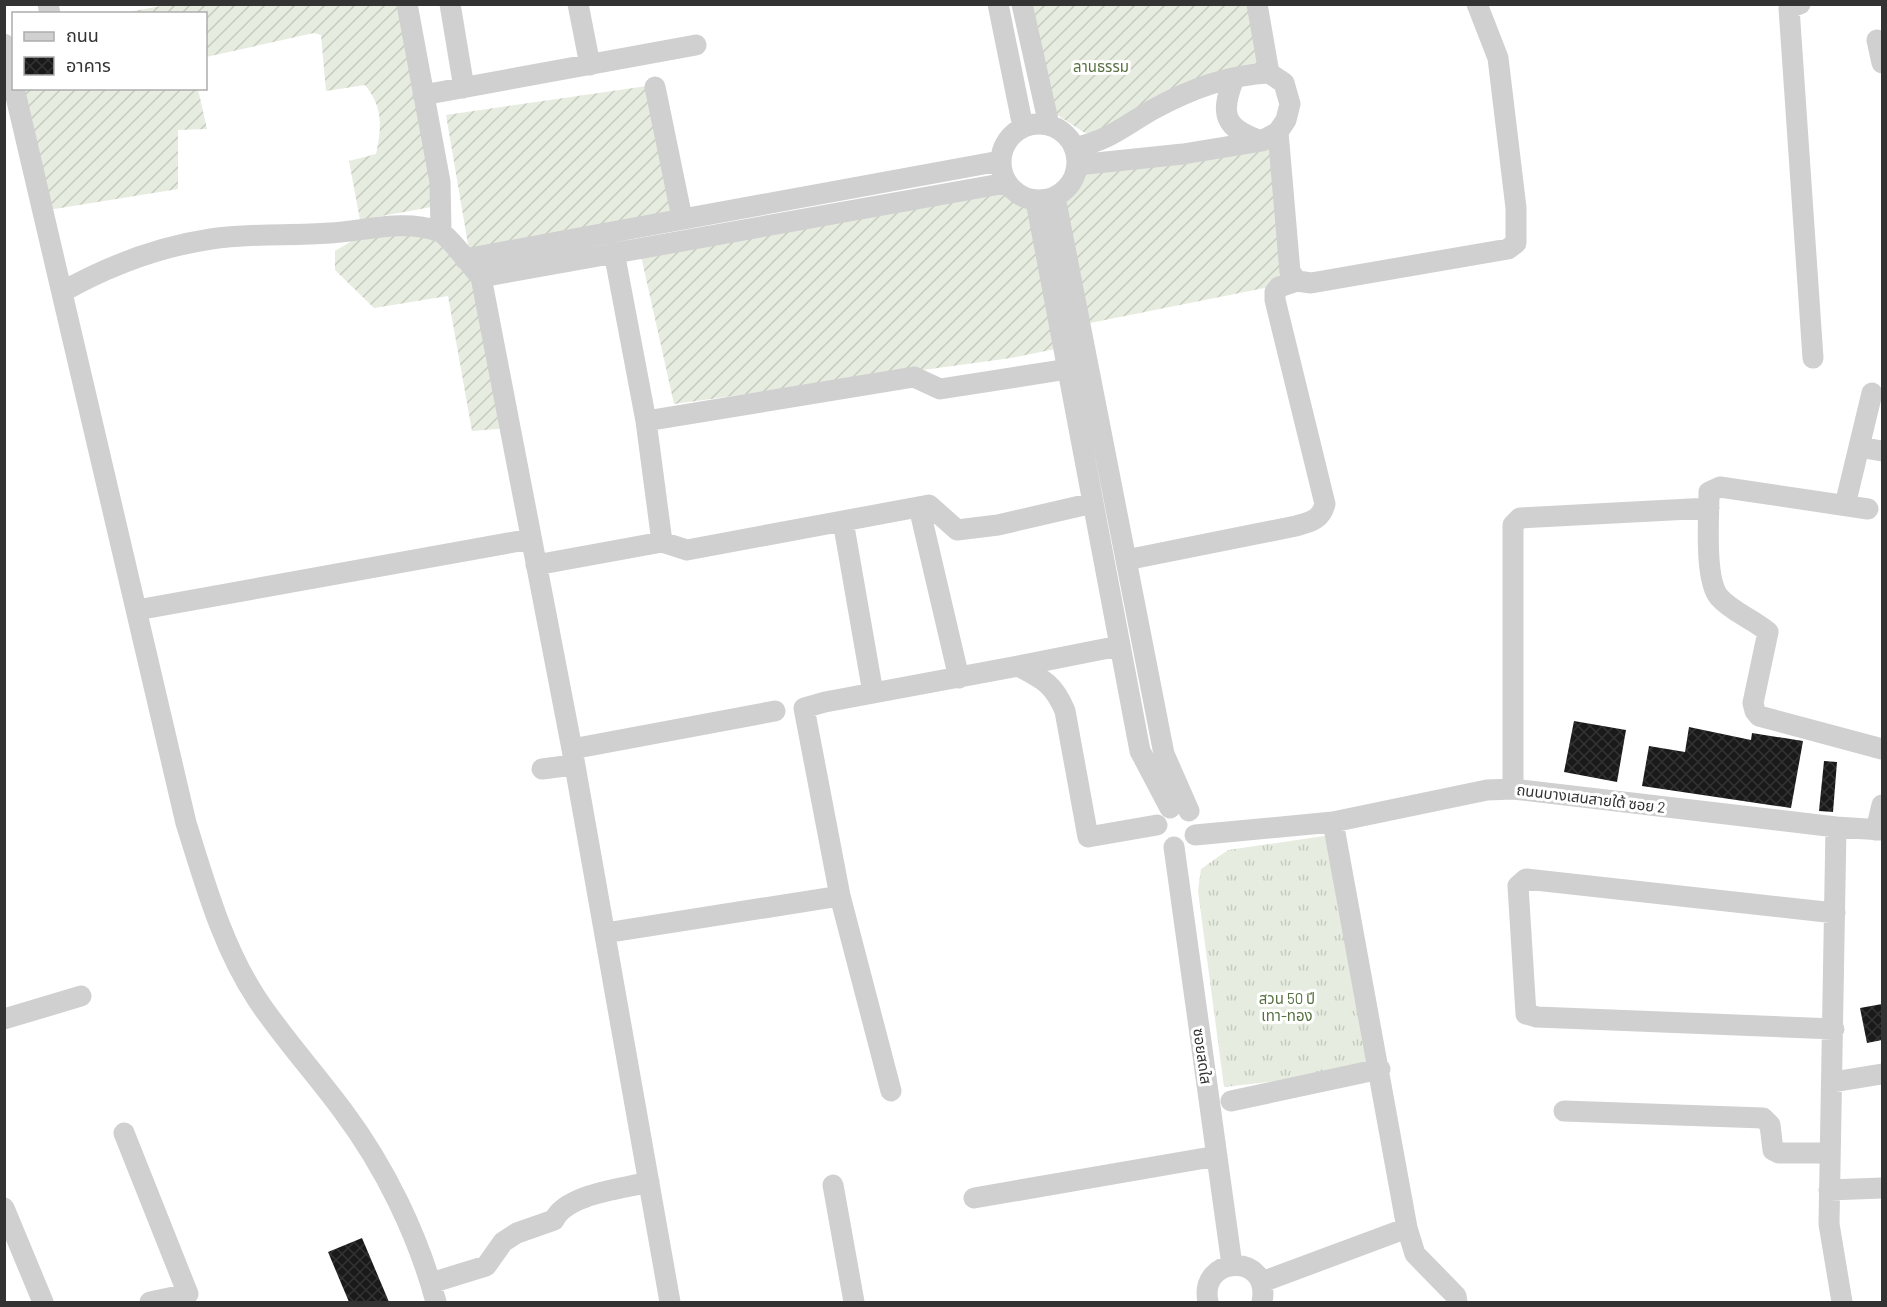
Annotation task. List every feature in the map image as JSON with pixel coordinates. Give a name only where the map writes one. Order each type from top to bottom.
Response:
[{"type":"street","points":[[407,4],[440,182],[441,231]]},
{"type":"street","points":[[450,4],[464,88]]},
{"type":"street","points":[[578,4],[590,65]]},
{"type":"street","points":[[998,4],[1023,127]]},
{"type":"street","points":[[1022,4],[1049,125]]},
{"type":"street","points":[[1257,4],[1269,73]]},
{"type":"street","points":[[1126,560],[1296,526],[1314,520],[1323,512],[1325,504],[1275,300],[1275,292],[1279,287],[1297,281],[1311,284],[1508,249],[1516,243],[1516,208],[1498,58],[1477,4]]},
{"type":"street","points":[[1793,6],[1813,358]]},
{"type":"street","points":[[1877,40],[1882,63]]},
{"type":"street","points":[[4,44],[12,78]]},
{"type":"street","points":[[423,95],[696,45]]},
{"type":"street","points":[[1076,157],[1059,130],[1049,125],[1036,124],[1023,127],[1007,141],[1000,161],[1006,183],[1015,193],[1045,199],[1070,185],[1076,157],[1098,142],[1124,130],[1152,110],[1212,82],[1234,79],[1248,74],[1269,73],[1284,83],[1290,104],[1286,120],[1270,137],[1245,146],[1183,154],[1076,157]]},
{"type":"street","points":[[1234,79],[1226,100],[1226,116],[1234,128],[1243,135],[1270,137]]},
{"type":"street","points":[[655,87],[681,218]]},
{"type":"street","points":[[15,90],[186,823],[215,917],[256,998],[345,1113],[393,1189],[433,1293],[486,1266],[502,1242],[517,1233],[554,1220],[561,1208],[573,1201],[649,1182]]},
{"type":"street","points":[[1270,137],[1290,272],[1297,281]]},
{"type":"street","points":[[465,259],[1000,161]]},
{"type":"street","points":[[481,277],[1006,183]]},
{"type":"street","points":[[1045,199],[1068,369],[1140,751],[1172,815]]},
{"type":"street","points":[[1045,199],[1126,560],[1164,754],[1172,815]]},
{"type":"street","points":[[62,292],[98,272],[142,255],[211,239],[332,233],[375,227],[419,226],[441,231],[481,277],[573,757],[670,1302]]},
{"type":"street","points":[[614,252],[646,421],[662,542]]},
{"type":"street","points":[[646,421],[914,377],[940,389],[1068,369]]},
{"type":"street","points":[[1845,506],[1872,393]]},
{"type":"street","points":[[1859,447],[1882,451]]},
{"type":"street","points":[[1868,509],[1720,487],[1709,492],[1714,586],[1719,597],[1768,632],[1753,703],[1755,711],[1759,716],[1882,749]]},
{"type":"street","points":[[536,565],[662,542],[687,550],[929,505],[957,530],[998,525],[1093,503]]},
{"type":"street","points":[[919,507],[959,678]]},
{"type":"street","points":[[1513,789],[1513,525],[1520,518],[1709,508]]},
{"type":"street","points":[[843,521],[873,693]]},
{"type":"street","points":[[137,610],[531,539]]},
{"type":"street","points":[[891,1091],[840,896],[804,708],[1119,646]]},
{"type":"street","points":[[1018,666],[1046,681],[1058,693],[1065,711],[1088,837],[1172,815],[1197,822],[1195,836],[1187,845],[1174,847]]},
{"type":"street","points":[[542,769],[573,757],[775,711]]},
{"type":"street","name":"ถนนบางเสนสายใต้ ซอย 2","points":[[1195,836],[1333,822],[1487,790],[1513,789],[1836,827],[1879,830]]},
{"type":"street","points":[[1879,830],[1882,805]]},
{"type":"street","name":"ซอยสดใส","points":[[1172,815],[1163,842],[1174,847],[1232,1265]]},
{"type":"street","points":[[1333,822],[1380,1069],[1407,1228],[1415,1254],[1455,1296],[1457,1302]]},
{"type":"street","points":[[1836,827],[1833,1082],[1828,1153],[1829,1224],[1842,1302]]},
{"type":"street","points":[[1834,1029],[1549,1017],[1526,1014],[1518,886],[1526,879],[1835,913]]},
{"type":"street","points":[[605,933],[840,896]]},
{"type":"street","points":[[4,1018],[81,996]]},
{"type":"street","points":[[1231,1101],[1380,1069]]},
{"type":"street","points":[[1833,1082],[1882,1074]]},
{"type":"street","points":[[1564,1111],[1762,1118],[1770,1125],[1770,1146],[1779,1153],[1828,1153]]},
{"type":"street","points":[[124,1133],[188,1294],[150,1302]]},
{"type":"street","points":[[974,1198],[1217,1156]]},
{"type":"street","points":[[833,1185],[854,1302]]},
{"type":"street","points":[[1829,1190],[1882,1188]]},
{"type":"street","points":[[4,1208],[43,1302]]},
{"type":"street","points":[[1206,1302],[1209,1282],[1215,1274],[1232,1265],[1244,1266],[1253,1271],[1262,1292],[1407,1228]]},
{"type":"green space","points":[[172,4],[402,5],[437,206],[360,220],[349,161],[376,154],[380,126],[378,109],[365,85],[326,91],[321,35],[314,33],[207,57],[207,12],[128,12]]},
{"type":"green space","name":"ลานธรรม","points":[[1027,5],[1255,5],[1264,66],[1098,133],[1085,133],[1048,109]]},
{"type":"green space","points":[[647,86],[675,214],[469,250],[446,115]]},
{"type":"green space","points":[[22,90],[198,90],[207,129],[178,130],[178,189],[42,211]]},
{"type":"green space","points":[[1278,140],[1290,283],[1080,325],[1057,205],[1080,171]]},
{"type":"green space","points":[[1006,183],[1037,210],[1055,349],[1011,358],[674,404],[641,256]]},
{"type":"green space","points":[[375,227],[419,227],[477,273],[510,428],[472,431],[448,296],[374,308],[335,270],[335,251]]},
{"type":"green space","name":"สวน 50 ปี เทา-ทอง","points":[[1331,835],[1380,1069],[1224,1087],[1198,891],[1201,869],[1228,850]]},
{"type":"building","points":[[1574,721],[1626,730],[1617,782],[1564,772]]},
{"type":"building","points":[[1689,727],[1751,740],[1752,733],[1803,741],[1791,808],[1642,786],[1649,746],[1685,752]]},
{"type":"building","points":[[1824,761],[1837,762],[1833,812],[1819,811]]},
{"type":"building","points":[[1882,1004],[1882,1040],[1867,1043],[1860,1008]]},
{"type":"building","points":[[362,1238],[389,1302],[349,1302],[328,1252]]}]
